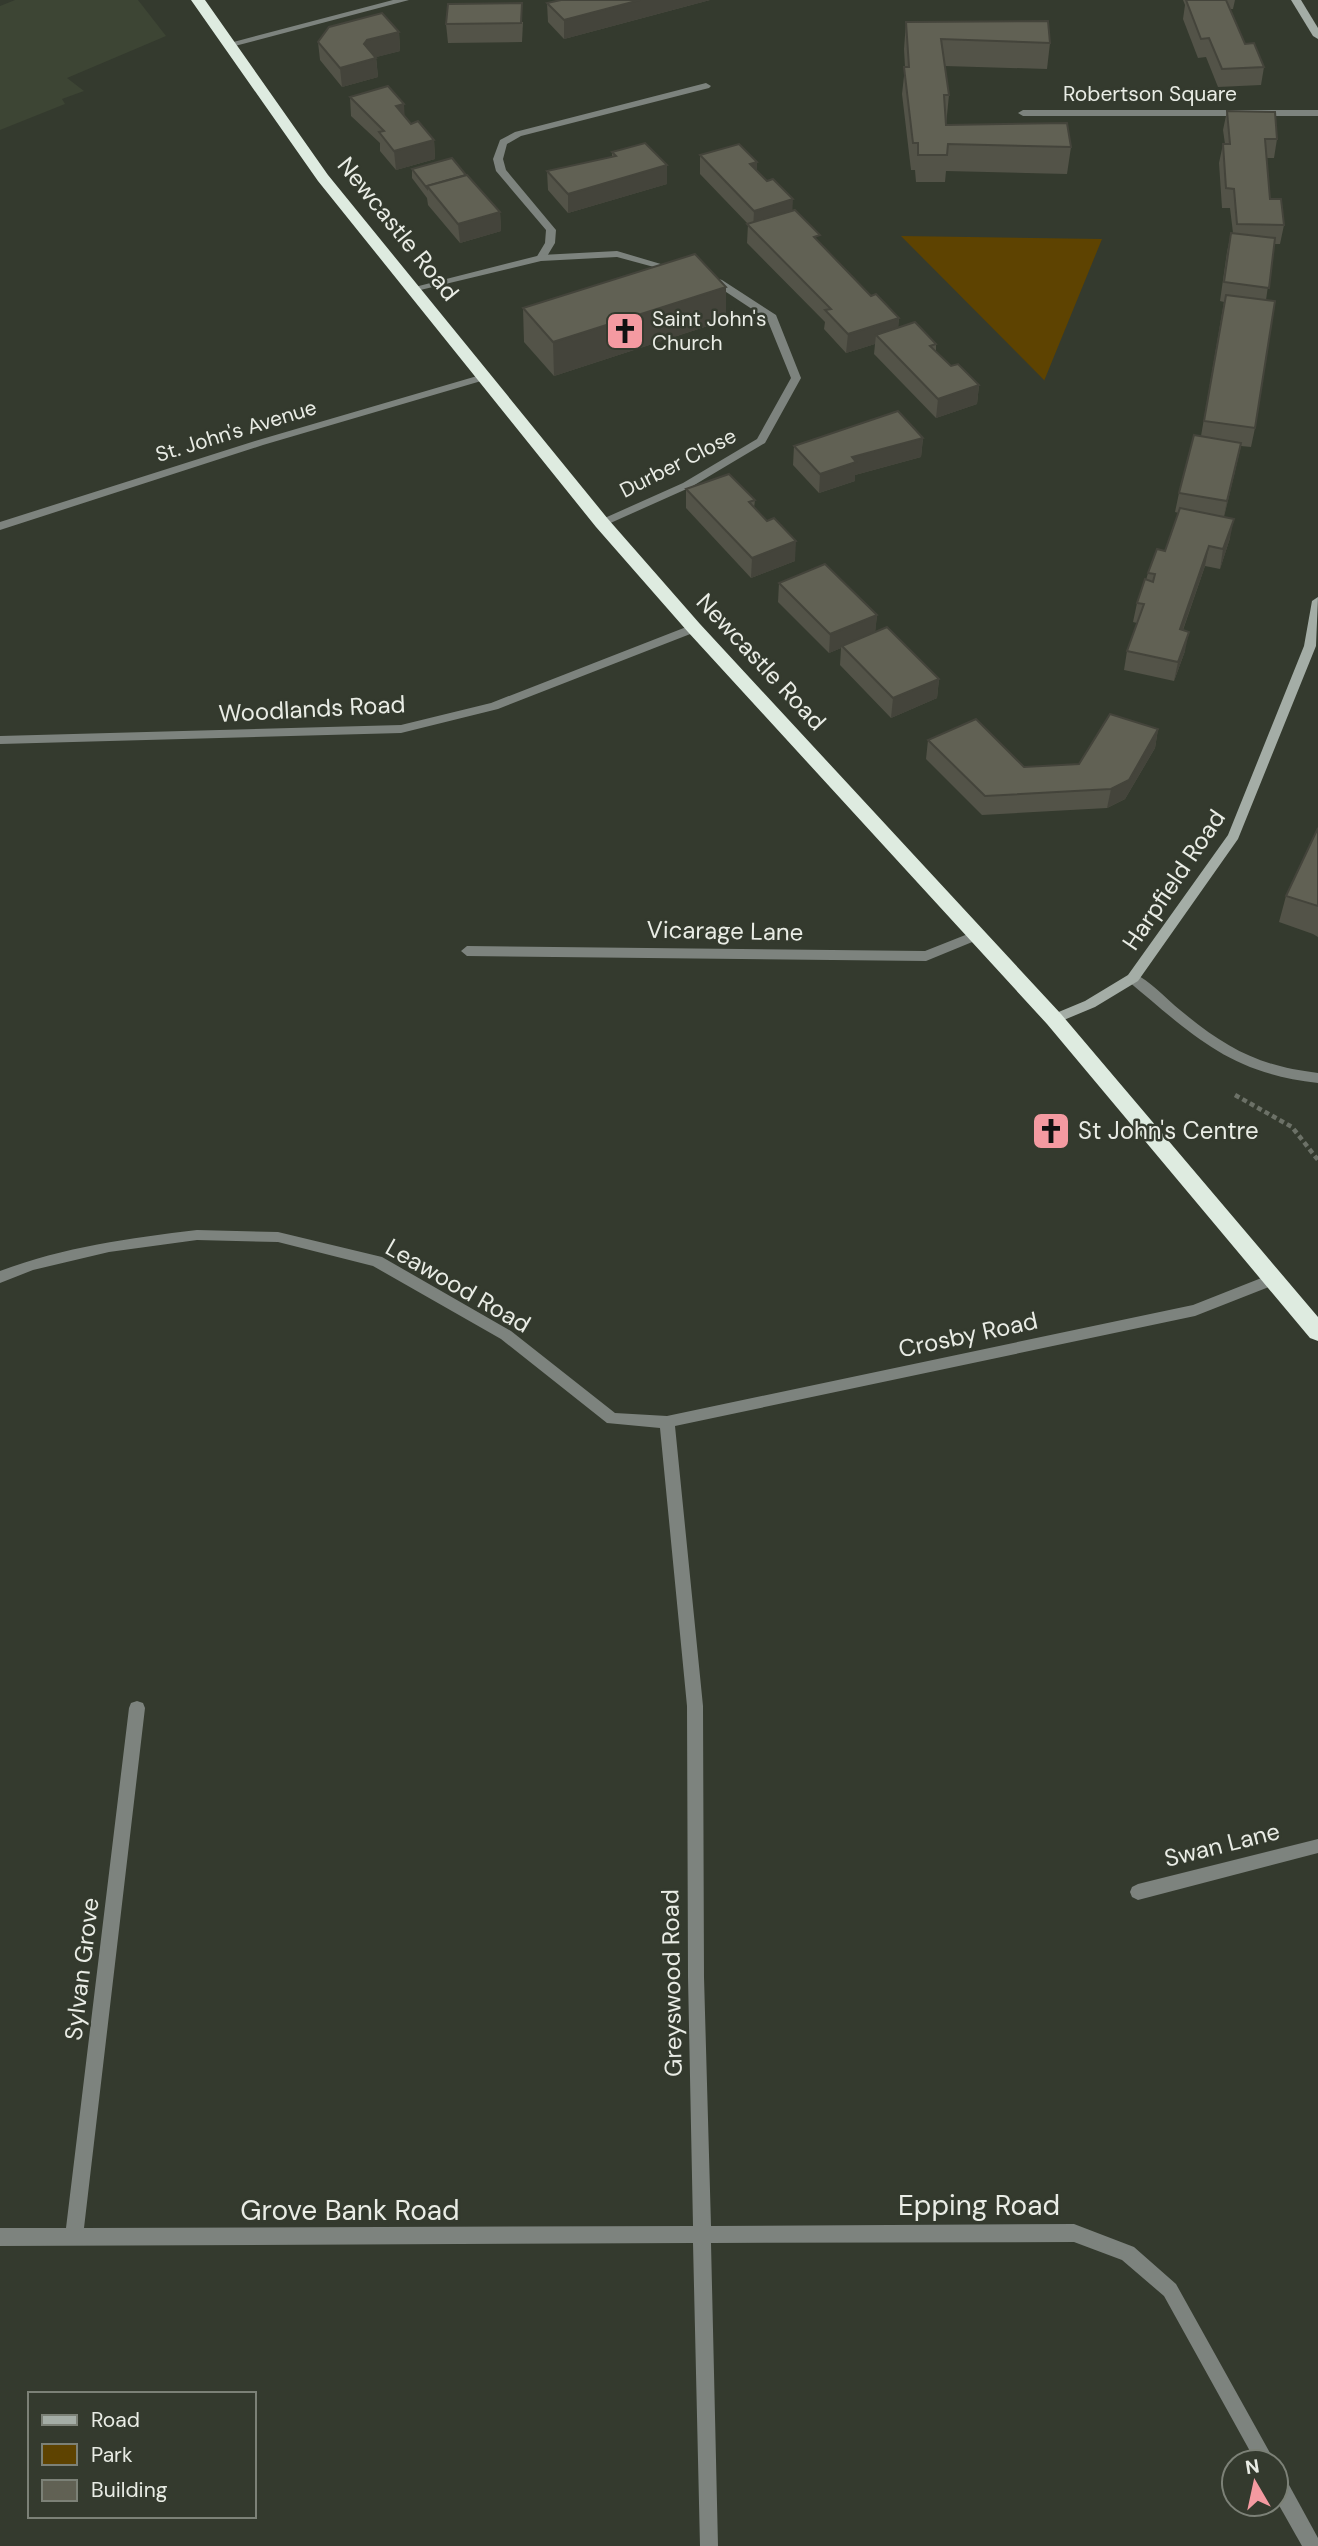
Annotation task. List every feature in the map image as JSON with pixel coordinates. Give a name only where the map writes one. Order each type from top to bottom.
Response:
[{"type":"highway","name":"Newcastle Road","points":[[198,0],[323,178],[602,523],[694,628],[1054,1019],[1318,1332]]},
{"type":"street","points":[[231,44],[404,0]]},
{"type":"street","points":[[1296,0],[1318,36]]},
{"type":"street","points":[[541,258],[550,243],[551,230],[500,171],[498,159],[503,142],[518,134],[706,86]]},
{"type":"street","name":"Robertson Square","points":[[1023,113],[1318,113]]},
{"type":"street","name":"Durber Close","points":[[412,289],[541,258],[617,254],[718,282],[772,317],[796,378],[761,441],[687,485],[602,523]]},
{"type":"street","name":"St. John's Avenue","points":[[0,526],[259,443],[484,377]]},
{"type":"street","name":"Harpfield Road","points":[[1054,1019],[1090,1004],[1133,978],[1234,836],[1314,647],[1318,601]]},
{"type":"street","name":"Woodlands Road","points":[[0,740],[401,729],[494,706],[694,628]]},
{"type":"street","name":"Vicarage Lane","points":[[467,951],[926,956],[978,935]]},
{"type":"street","points":[[1133,978],[1212,1043],[1246,1064],[1291,1077],[1318,1079]]},
{"type":"street","name":"Leawood Road","points":[[0,1277],[31,1265],[109,1246],[197,1235],[278,1237],[377,1261],[506,1335],[612,1419],[667,1422]]},
{"type":"street","name":"Crosby Road","points":[[667,1422],[1195,1310],[1274,1279]]},
{"type":"street","name":"Greyswood Road","points":[[667,1422],[695,1706],[701,2235],[709,2546]]},
{"type":"street","name":"Sylvan Grove","points":[[74,2236],[137,1708]]},
{"type":"street","name":"Swan Lane","points":[[1139,1892],[1318,1846]]},
{"type":"street","name":"Epping Road","points":[[701,2235],[1074,2233],[1128,2253],[1170,2290],[1258,2448]]},
{"type":"street","name":"Grove Bank Road","points":[[0,2237],[701,2235]]},
{"type":"street","points":[[1290,2506],[1312,2546]]},
{"type":"shaded area","points":[[15,0],[138,0],[166,36],[67,78],[84,91],[62,99],[65,104],[0,130],[0,6]]},
{"type":"green space","points":[[901,236],[1102,239],[1044,381],[1044,380]]},
{"type":"building","points":[[561,0],[640,0],[564,20],[547,3]]},
{"type":"building","points":[[1186,0],[1226,0],[1245,44],[1254,43],[1264,67],[1222,69],[1209,38],[1201,39]]},
{"type":"building","points":[[522,3],[521,23],[446,24],[448,4]]},
{"type":"building","points":[[382,13],[399,32],[367,40],[364,44],[376,58],[340,68],[318,42],[329,27]]},
{"type":"building","points":[[1048,21],[1050,43],[941,39],[949,95],[944,95],[946,125],[1067,123],[1071,147],[948,144],[947,155],[918,155],[918,143],[913,143],[904,67],[909,67],[906,22]]},
{"type":"building","points":[[388,86],[404,104],[396,106],[411,124],[418,121],[434,140],[394,151],[379,132],[384,131],[350,97]]},
{"type":"building","points":[[1227,111],[1275,112],[1277,139],[1265,139],[1270,199],[1281,199],[1284,225],[1237,224],[1234,189],[1226,188],[1223,144],[1230,144]]},
{"type":"building","points":[[645,143],[667,165],[568,194],[547,171],[616,156],[612,152]]},
{"type":"building","points":[[739,144],[757,162],[750,164],[767,181],[773,179],[793,199],[754,211],[700,155]]},
{"type":"building","points":[[452,158],[466,175],[427,188],[412,169]]},
{"type":"building","points":[[467,175],[500,212],[458,224],[427,186]]},
{"type":"building","points":[[795,210],[820,235],[814,237],[871,296],[876,294],[899,318],[848,334],[825,310],[831,309],[747,224]]},
{"type":"building","points":[[1231,233],[1275,238],[1269,288],[1224,282]]},
{"type":"building","points":[[695,254],[726,287],[553,342],[523,308]]},
{"type":"building","points":[[1226,295],[1275,301],[1255,428],[1204,421]]},
{"type":"building","points":[[915,322],[936,344],[930,346],[951,366],[958,364],[979,385],[938,399],[876,335]]},
{"type":"building","points":[[898,411],[923,438],[852,457],[856,462],[820,474],[794,446]]},
{"type":"building","points":[[1194,435],[1241,443],[1227,501],[1179,493]]},
{"type":"building","points":[[729,474],[755,500],[749,502],[767,521],[774,518],[796,541],[752,558],[686,489]]},
{"type":"building","points":[[1180,508],[1234,519],[1223,549],[1209,546],[1180,629],[1189,632],[1178,662],[1127,651],[1144,604],[1137,603],[1145,579],[1153,582],[1155,574],[1148,573],[1157,549],[1165,551]]},
{"type":"building","points":[[825,564],[877,615],[830,634],[779,583]]},
{"type":"building","points":[[887,627],[939,679],[893,698],[842,646]]},
{"type":"building","points":[[1110,714],[1158,729],[1129,780],[1111,789],[985,796],[928,740],[976,719],[1024,767],[1079,764]]},
{"type":"building","points":[[1318,828],[1318,906],[1286,896]]},
{"type":"place","name":"Saint John's Church","points":[[625,331]]},
{"type":"place","name":"St John's Centre","points":[[1051,1131]]}]
